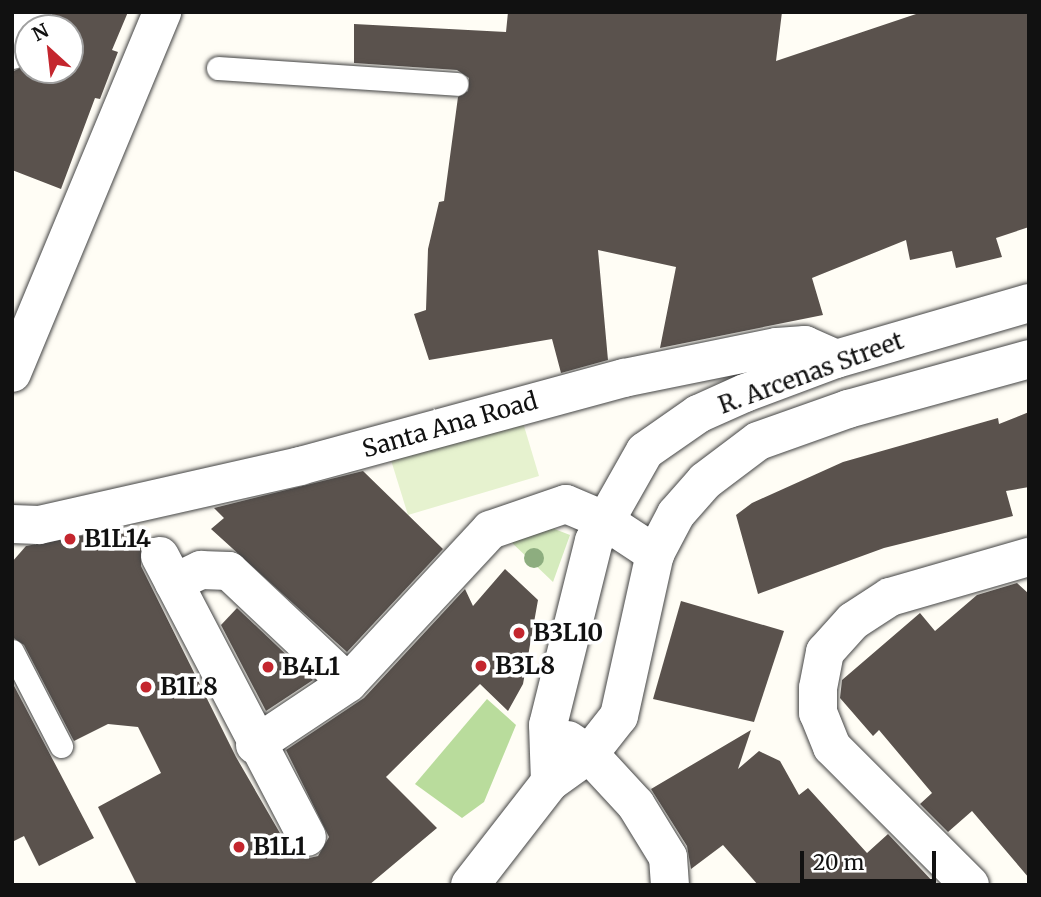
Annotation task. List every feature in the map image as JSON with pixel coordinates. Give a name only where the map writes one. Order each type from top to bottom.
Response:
[{"type":"street","points":[[12,50],[31,12]]},
{"type":"street","points":[[12,373],[162,12]]},
{"type":"street","name":"R. Arcenas Street","points":[[548,787],[548,725],[602,520],[645,451],[698,414],[836,359],[1029,303]]},
{"type":"street","name":"Santa Ana Road","points":[[16,532],[300,466],[624,378],[777,347],[805,345],[836,359]]},
{"type":"street","points":[[836,359],[848,409]]},
{"type":"street","name":"R. Arcenas Street","points":[[470,885],[548,787],[589,754],[619,716],[656,554],[676,514],[705,481],[758,441],[848,409],[1029,359]]},
{"type":"street","points":[[254,745],[348,682],[490,530],[566,504],[602,520],[656,554]]},
{"type":"street","points":[[970,885],[832,747],[818,713],[818,688],[825,652],[853,621],[890,597],[1029,557]]},
{"type":"street","points":[[307,837],[254,745],[167,569],[229,571],[348,682]]},
{"type":"street","points":[[548,725],[589,754],[636,805],[668,857],[670,885]]},
{"type":"lane","points":[[218,68],[456,84]]},
{"type":"lane","points":[[12,651],[61,746]]},
{"type":"green space","points":[[518,406],[539,476],[408,515],[386,444]]},
{"type":"green space","points":[[552,528],[570,535],[553,582],[509,540]]},
{"type":"green space","points":[[487,699],[516,725],[484,802],[462,818],[415,784]]},
{"type":"building","points":[[128,12],[112,50],[118,52],[100,99],[95,98],[61,189],[12,170],[12,72],[14,71],[14,84],[84,84],[84,14],[52,14]]},
{"type":"building","points":[[508,12],[782,12],[776,61],[922,12],[1029,12],[1029,227],[996,238],[1002,257],[956,268],[952,251],[910,260],[906,240],[812,278],[823,315],[660,348],[676,267],[598,250],[608,360],[561,373],[552,339],[429,360],[414,314],[426,310],[428,249],[439,202],[444,201],[458,97],[468,91],[469,78],[457,70],[354,63],[354,24],[506,32]]},
{"type":"building","points":[[1029,412],[1029,487],[1006,491],[1013,516],[884,548],[758,594],[736,515],[752,503],[843,462],[998,418],[999,424]]},
{"type":"building","points":[[363,471],[443,549],[347,652],[211,529],[224,518],[214,508]]},
{"type":"building","points":[[131,527],[141,546],[141,566],[236,757],[288,847],[305,859],[318,856],[329,837],[286,750],[364,698],[465,589],[473,606],[505,569],[538,600],[523,684],[508,711],[480,684],[386,777],[437,828],[369,885],[137,885],[98,807],[161,773],[138,727],[108,724],[74,741],[24,645],[12,637],[12,562],[26,546]]},
{"type":"building","points":[[1017,583],[1029,594],[1029,878],[972,811],[948,832],[920,804],[932,793],[879,730],[873,736],[840,698],[842,680],[920,613],[935,631],[977,595]]},
{"type":"building","points":[[681,601],[784,631],[754,722],[653,699]]},
{"type":"building","points":[[237,608],[313,680],[266,711],[221,625]]},
{"type":"building","points":[[12,682],[94,838],[39,866],[24,836],[12,842]]},
{"type":"building","points":[[751,730],[738,769],[759,751],[780,761],[799,795],[808,788],[867,853],[888,834],[936,885],[758,885],[723,845],[691,869],[687,846],[651,789]]},
{"type":"place","name":"B1L14","points":[[70,539]]},
{"type":"place","name":"B3L10","points":[[519,633]]},
{"type":"place","name":"B3L8","points":[[481,666]]},
{"type":"place","name":"B4L1","points":[[268,667]]},
{"type":"place","name":"B1L8","points":[[146,687]]},
{"type":"place","name":"B1L1","points":[[239,847]]}]
